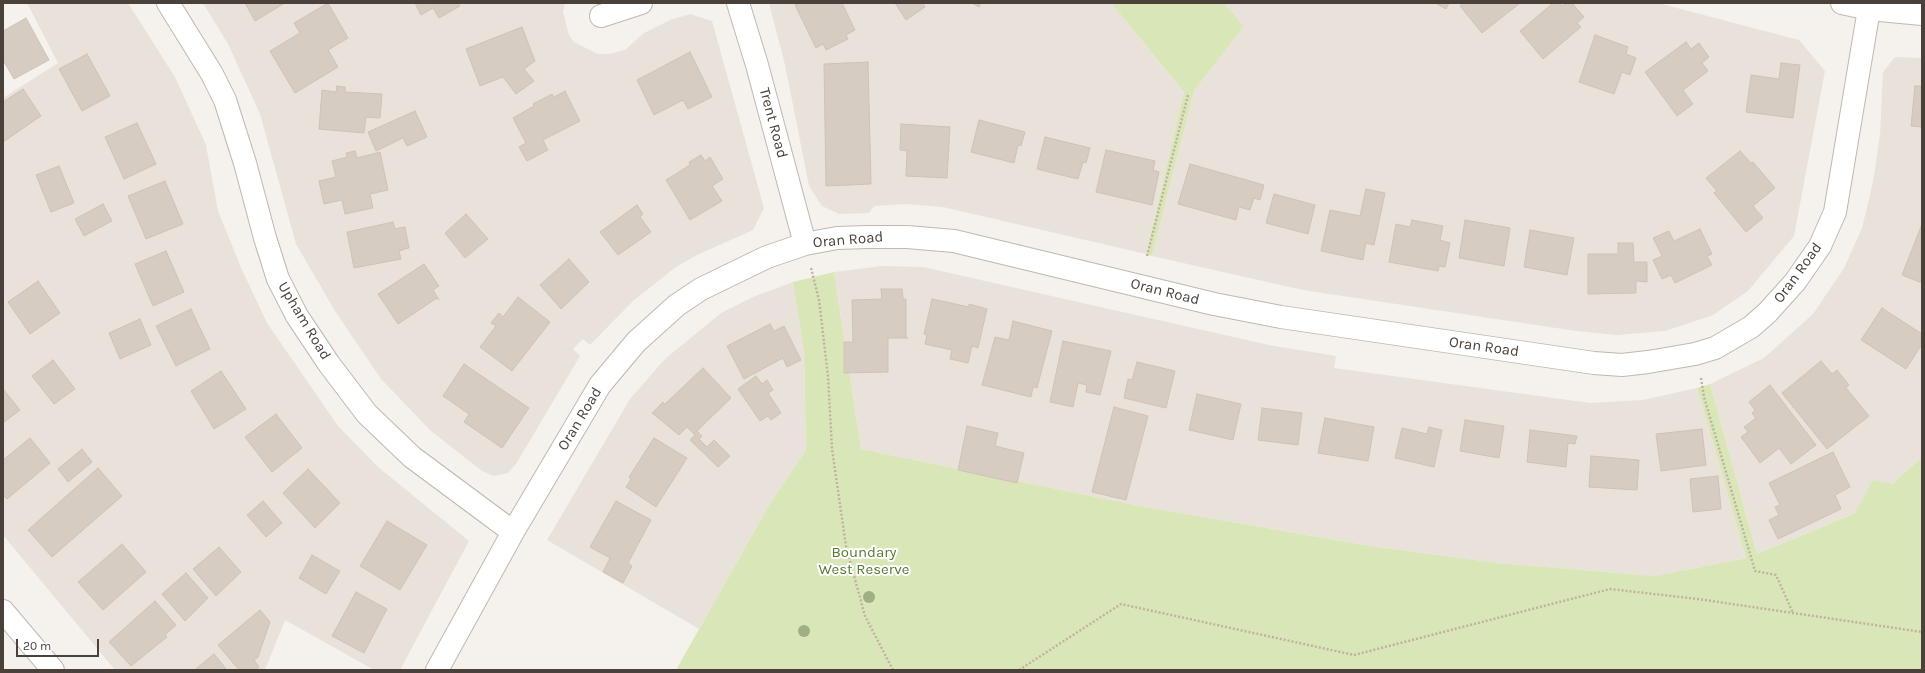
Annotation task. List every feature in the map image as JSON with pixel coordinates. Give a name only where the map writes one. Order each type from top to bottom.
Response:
[{"type":"street","name":"Upham Road","points":[[168,3],[212,74],[225,100],[245,162],[265,238],[278,279],[301,322],[329,364],[368,414],[412,457],[513,532]]},
{"type":"street","points":[[601,16],[641,3]]},
{"type":"street","name":"Trent Road","points":[[738,3],[758,65],[805,244]]},
{"type":"street","points":[[1842,3],[1869,9],[1922,14]]},
{"type":"street","name":"Oran Road","points":[[437,670],[513,532],[600,385],[636,342],[677,305],[701,289],[761,260],[805,244],[837,238],[868,237],[907,237],[954,241],[1214,304],[1281,317],[1594,363],[1622,365],[1696,354],[1733,339],[1751,327],[1767,313],[1796,282],[1820,246],[1837,204],[1869,9]]},
{"type":"street","points":[[3,611],[53,670]]},
{"type":"path","points":[[1147,256],[1188,95]]},
{"type":"path","points":[[811,266],[819,300],[828,376],[832,449],[846,546],[865,616],[893,670]]},
{"type":"path","points":[[1696,354],[1704,397],[1755,571],[1776,575],[1793,613]]},
{"type":"path","points":[[1019,670],[1121,604],[1354,655],[1610,589],[1793,613],[1922,632]]},
{"type":"shaded area","points":[[27,3],[128,3],[175,77],[206,145],[218,211],[242,270],[267,323],[338,426],[378,467],[469,541],[400,670],[374,670],[285,620],[265,670],[115,670],[3,535],[3,98],[58,63]]},
{"type":"shaded area","points":[[203,3],[565,3],[563,12],[569,35],[574,42],[598,54],[610,54],[625,50],[644,33],[670,20],[690,14],[712,21],[764,208],[753,230],[697,255],[676,267],[633,301],[590,345],[583,339],[573,349],[580,356],[516,464],[508,473],[494,476],[482,471],[431,431],[381,379],[335,311],[296,244],[260,114],[228,44]]},
{"type":"shaded area","points":[[769,3],[1111,3],[1184,92],[1146,254],[943,207],[906,204],[874,206],[869,213],[839,214],[822,206],[809,186],[785,65]]},
{"type":"shaded area","points":[[1224,3],[1658,3],[1799,40],[1825,71],[1794,236],[1748,291],[1713,315],[1665,331],[1617,335],[1576,331],[1303,290],[1152,256],[1194,91],[1244,26]]},
{"type":"shaded area","points":[[1895,57],[1922,58],[1922,457],[1864,509],[1757,554],[1710,384],[1764,358],[1813,314],[1844,268],[1862,228],[1873,182],[1880,135],[1883,72]]},
{"type":"shaded area","points":[[882,266],[923,267],[1269,345],[1336,356],[1334,368],[1590,403],[1643,400],[1697,388],[1746,558],[1655,576],[1498,563],[1371,546],[1145,507],[861,449],[834,272]]},
{"type":"shaded area","points":[[793,282],[804,353],[806,450],[769,505],[699,629],[547,540],[630,399],[665,359],[721,313],[753,297]]},
{"type":"green space","points":[[1111,3],[1224,3],[1244,26],[1194,91],[1152,256],[1146,254],[1184,92]]},
{"type":"green space","name":"Boundary West Reserve","points":[[834,272],[861,449],[1145,507],[1371,546],[1498,563],[1655,576],[1746,558],[1697,388],[1710,384],[1757,554],[1855,513],[1873,480],[1892,484],[1922,457],[1922,670],[676,670],[769,505],[806,450],[804,353],[793,282]]},
{"type":"building","points":[[245,3],[285,3],[255,21]]},
{"type":"building","points":[[328,3],[348,38],[328,50],[338,67],[295,93],[270,51],[300,33],[294,23]]},
{"type":"building","points":[[415,3],[458,3],[460,6],[439,18],[433,8],[421,15]]},
{"type":"building","points":[[799,3],[842,3],[855,30],[846,35],[848,39],[826,50],[823,44],[816,48],[795,5]]},
{"type":"building","points":[[895,3],[922,3],[925,7],[906,20]]},
{"type":"building","points":[[972,3],[981,3],[979,7]]},
{"type":"building","points":[[1435,3],[1449,3],[1446,9]]},
{"type":"building","points":[[1464,3],[1520,3],[1482,33],[1460,6]]},
{"type":"building","points":[[1553,3],[1559,3],[1562,6],[1566,3],[1572,3],[1584,17],[1577,23],[1581,27],[1543,59],[1520,31]]},
{"type":"building","points":[[26,18],[49,60],[14,79],[3,60],[3,31]]},
{"type":"building","points":[[522,27],[535,61],[524,69],[534,81],[516,94],[503,77],[480,86],[466,49]]},
{"type":"building","points":[[1595,35],[1628,47],[1626,54],[1636,58],[1630,75],[1622,72],[1614,94],[1579,82]]},
{"type":"building","points":[[1686,42],[1691,49],[1699,43],[1709,57],[1702,63],[1708,71],[1683,90],[1693,104],[1677,116],[1645,72]]},
{"type":"building","points":[[690,52],[712,97],[688,109],[683,100],[654,115],[637,80]]},
{"type":"building","points":[[87,54],[110,96],[82,111],[59,69]]},
{"type":"building","points":[[868,62],[871,184],[826,186],[824,64]]},
{"type":"building","points":[[1781,63],[1800,65],[1793,118],[1746,112],[1751,75],[1779,79]]},
{"type":"building","points":[[337,86],[345,87],[345,92],[382,94],[380,118],[366,117],[364,133],[319,129],[322,90],[336,92]]},
{"type":"building","points":[[1915,86],[1922,86],[1922,127],[1911,126]]},
{"type":"building","points":[[23,89],[41,116],[3,142],[3,102]]},
{"type":"building","points":[[565,91],[580,121],[543,140],[548,150],[527,161],[519,147],[526,143],[513,118],[534,106],[533,104],[552,94],[554,97]]},
{"type":"building","points":[[415,111],[427,137],[407,146],[403,138],[376,151],[368,132]]},
{"type":"building","points":[[979,120],[1025,132],[1021,146],[1018,145],[1014,163],[971,152]]},
{"type":"building","points":[[137,123],[156,164],[124,179],[105,137]]},
{"type":"building","points":[[901,124],[950,127],[947,178],[906,176],[907,151],[900,150]]},
{"type":"building","points":[[1045,137],[1090,148],[1086,163],[1083,162],[1078,179],[1037,169]]},
{"type":"building","points":[[1106,150],[1155,161],[1153,170],[1159,172],[1152,205],[1096,192]]},
{"type":"building","points":[[355,151],[357,158],[380,152],[388,190],[370,194],[373,208],[345,214],[342,200],[324,204],[319,181],[336,177],[332,161],[347,157],[346,153]]},
{"type":"building","points":[[1740,151],[1751,163],[1753,162],[1775,188],[1753,206],[1763,218],[1746,232],[1714,193],[1717,191],[1706,178]]},
{"type":"building","points":[[701,155],[705,161],[710,157],[723,179],[712,186],[722,201],[690,220],[666,180],[690,165],[689,162]]},
{"type":"building","points":[[1190,164],[1264,185],[1260,200],[1254,198],[1250,210],[1239,207],[1236,220],[1178,204]]},
{"type":"building","points":[[59,166],[74,203],[51,212],[36,175]]},
{"type":"building","points":[[165,181],[183,224],[146,239],[128,196]]},
{"type":"building","points":[[1366,189],[1385,193],[1374,245],[1366,243],[1363,260],[1321,251],[1330,210],[1360,216]]},
{"type":"building","points":[[1274,194],[1315,205],[1308,234],[1266,223]]},
{"type":"building","points":[[103,204],[112,221],[84,236],[75,219]]},
{"type":"building","points":[[637,205],[643,214],[640,217],[651,232],[618,255],[600,232]]},
{"type":"building","points":[[466,214],[488,239],[465,258],[445,233]]},
{"type":"building","points":[[1412,220],[1443,226],[1440,240],[1450,243],[1445,267],[1439,266],[1438,271],[1389,262],[1396,224],[1410,227]]},
{"type":"building","points":[[1465,220],[1510,228],[1504,266],[1459,258]]},
{"type":"building","points":[[393,222],[395,229],[405,227],[409,248],[399,251],[401,259],[354,268],[347,232]]},
{"type":"building","points":[[1922,224],[1922,283],[1902,275]]},
{"type":"building","points":[[1700,229],[1712,254],[1707,256],[1712,265],[1675,283],[1671,275],[1662,279],[1653,260],[1662,256],[1653,238],[1669,231],[1674,241]]},
{"type":"building","points":[[1530,230],[1574,238],[1567,275],[1524,267]]},
{"type":"building","points":[[1618,243],[1633,243],[1634,262],[1647,262],[1647,282],[1636,281],[1636,293],[1588,294],[1588,254],[1618,254]]},
{"type":"building","points":[[166,251],[184,292],[153,306],[135,264]]},
{"type":"building","points":[[569,259],[589,282],[561,309],[540,285]]},
{"type":"building","points":[[424,264],[439,286],[433,290],[439,300],[437,298],[398,324],[378,294]]},
{"type":"building","points":[[38,281],[60,313],[30,334],[8,302]]},
{"type":"building","points":[[881,289],[902,289],[903,299],[906,299],[906,337],[908,338],[888,338],[888,372],[844,373],[844,342],[853,342],[852,300],[882,299]]},
{"type":"building","points":[[518,297],[550,322],[512,371],[480,347],[496,326],[491,323],[499,313],[503,317]]},
{"type":"building","points":[[932,299],[969,307],[969,304],[987,309],[978,348],[972,346],[968,363],[950,359],[952,350],[925,344],[927,335],[924,334]]},
{"type":"building","points":[[1882,308],[1922,334],[1922,344],[1906,369],[1861,340]]},
{"type":"building","points":[[191,309],[210,349],[176,366],[156,326]]},
{"type":"building","points":[[140,319],[151,345],[120,359],[109,333]]},
{"type":"building","points":[[1013,321],[1052,331],[1037,388],[1033,387],[1031,397],[982,385],[995,337],[1009,340]]},
{"type":"building","points":[[770,324],[774,331],[784,326],[801,360],[787,367],[783,358],[744,379],[727,346]]},
{"type":"building","points":[[1063,341],[1111,351],[1100,395],[1086,392],[1087,385],[1078,383],[1073,407],[1050,402]]},
{"type":"building","points":[[53,360],[75,389],[54,404],[32,376]]},
{"type":"building","points":[[1821,361],[1832,374],[1837,370],[1849,385],[1846,388],[1869,416],[1827,449],[1782,393]]},
{"type":"building","points":[[1137,362],[1175,371],[1166,408],[1124,398],[1128,379],[1132,380]]},
{"type":"building","points":[[464,364],[529,408],[502,448],[464,422],[469,414],[443,396]]},
{"type":"building","points":[[703,368],[731,398],[697,431],[702,436],[699,439],[707,447],[714,440],[730,456],[718,467],[690,440],[695,435],[687,427],[679,435],[652,413],[663,402],[665,404]]},
{"type":"building","points":[[221,371],[246,409],[214,429],[191,391]]},
{"type":"building","points":[[756,376],[762,384],[767,380],[773,390],[768,393],[781,413],[771,420],[768,416],[760,421],[738,389]]},
{"type":"building","points":[[1770,385],[1816,445],[1791,464],[1779,448],[1760,463],[1741,437],[1748,432],[1744,427],[1756,418],[1752,413],[1755,410],[1749,402]]},
{"type":"building","points":[[3,389],[20,410],[3,423]]},
{"type":"building","points":[[1197,394],[1241,404],[1233,440],[1189,430]]},
{"type":"building","points":[[1114,407],[1148,416],[1126,500],[1092,492]]},
{"type":"building","points":[[1262,408],[1302,413],[1298,445],[1258,440]]},
{"type":"building","points":[[276,414],[302,448],[272,472],[245,437]]},
{"type":"building","points":[[1325,418],[1374,427],[1368,461],[1318,453]]},
{"type":"building","points":[[1465,420],[1504,426],[1499,458],[1460,451]]},
{"type":"building","points":[[967,426],[998,433],[995,446],[1024,453],[1017,483],[958,470]]},
{"type":"building","points":[[1429,427],[1442,430],[1434,467],[1395,458],[1402,428],[1427,434]]},
{"type":"building","points":[[1702,429],[1706,465],[1661,471],[1656,434]]},
{"type":"building","points":[[1530,430],[1577,436],[1575,444],[1568,443],[1566,467],[1527,462]]},
{"type":"building","points":[[30,438],[50,463],[7,499],[3,495],[3,460]]},
{"type":"building","points":[[654,438],[687,458],[656,507],[626,487],[631,479],[629,477]]},
{"type":"building","points":[[82,449],[92,462],[68,482],[58,469]]},
{"type":"building","points":[[1833,452],[1850,487],[1835,495],[1841,509],[1778,539],[1769,520],[1779,515],[1775,507],[1780,505],[1769,483]]},
{"type":"building","points":[[1591,456],[1639,460],[1637,490],[1589,487]]},
{"type":"building","points":[[98,468],[122,496],[52,557],[28,530]]},
{"type":"building","points":[[308,469],[340,503],[315,528],[283,493]]},
{"type":"building","points":[[1718,476],[1721,509],[1693,512],[1690,479]]},
{"type":"building","points":[[263,501],[282,523],[266,537],[247,515]]},
{"type":"building","points":[[616,501],[651,520],[628,563],[632,566],[623,583],[603,572],[610,558],[590,547]]},
{"type":"building","points":[[387,521],[427,545],[400,590],[360,566]]},
{"type":"building","points":[[122,544],[146,572],[103,610],[78,582]]},
{"type":"building","points":[[219,547],[241,572],[216,596],[193,569]]},
{"type":"building","points":[[312,555],[340,571],[326,594],[299,578]]},
{"type":"building","points":[[186,573],[208,598],[185,621],[162,594]]},
{"type":"building","points":[[356,592],[387,609],[364,653],[332,636]]},
{"type":"building","points":[[155,601],[176,625],[165,635],[167,637],[131,666],[109,642]]},
{"type":"building","points":[[260,610],[270,622],[258,657],[254,660],[259,667],[255,670],[239,670],[218,645]]},
{"type":"building","points":[[214,654],[227,670],[195,670],[197,668]]}]
